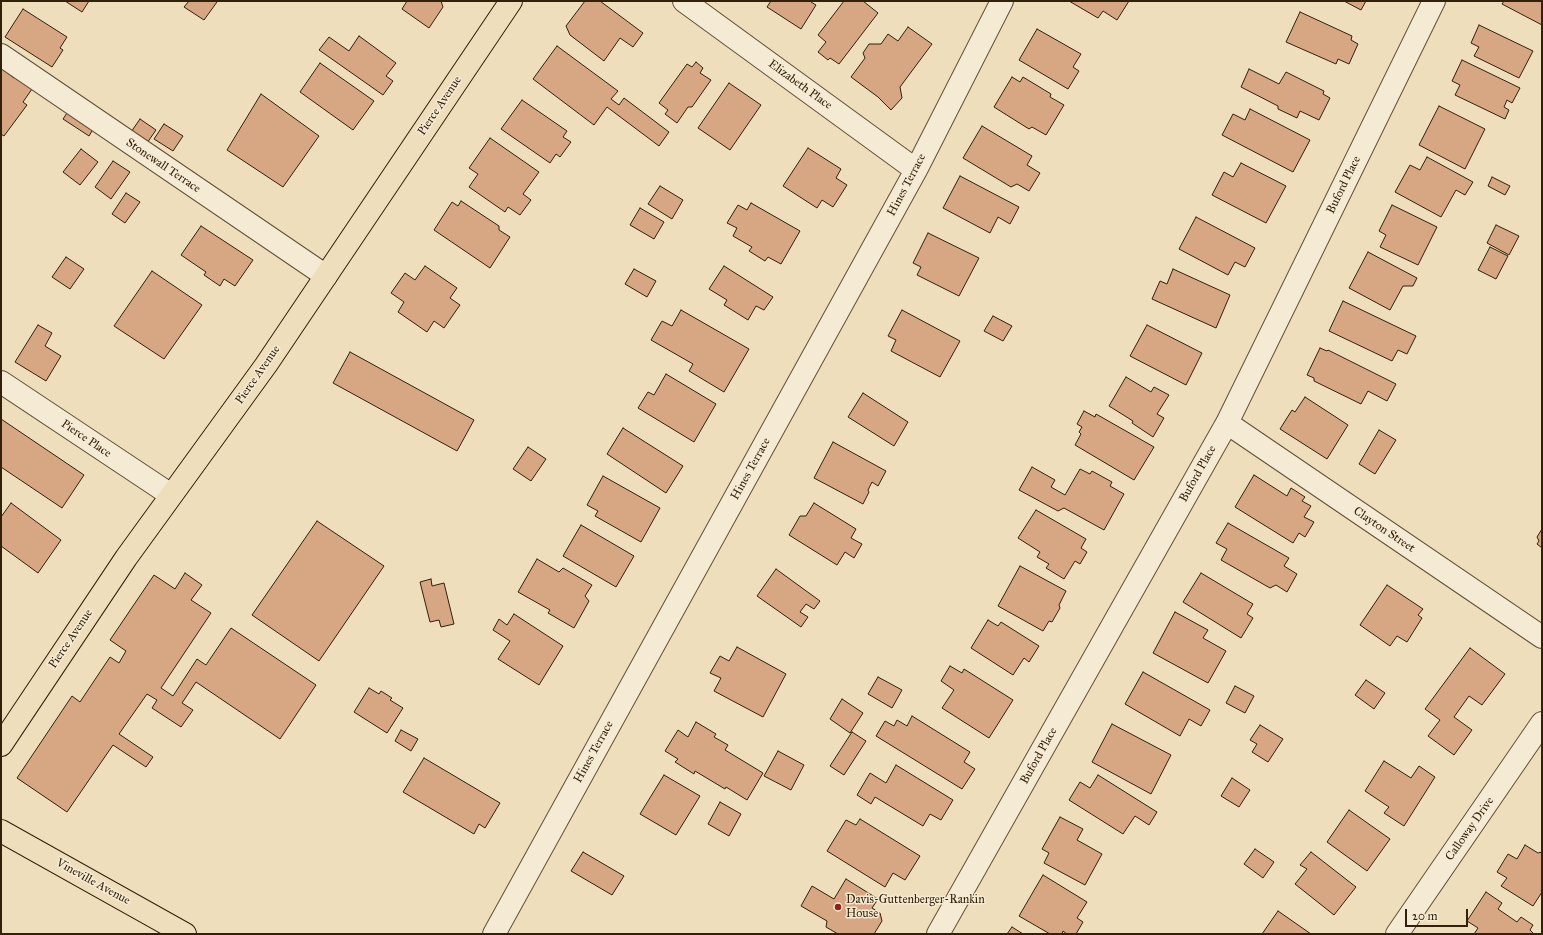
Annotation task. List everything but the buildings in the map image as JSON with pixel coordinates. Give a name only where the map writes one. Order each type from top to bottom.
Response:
[{"type":"main road","name":"Pierce Avenue","points":[[1,745],[122,564],[266,364],[511,1]]},
{"type":"main road","name":"Vineville Avenue","points":[[1,831],[185,934]]},
{"type":"street","name":"Elizabeth Place","points":[[684,1],[916,170]]},
{"type":"street","name":"Hines Terrace","points":[[494,934],[916,170],[1002,1]]},
{"type":"street","name":"Buford Place","points":[[938,934],[1227,424],[1434,1]]},
{"type":"street","name":"Stonewall Terrace","points":[[1,55],[326,276]]},
{"type":"street","name":"Pierce Place","points":[[1,382],[172,495]]},
{"type":"street","name":"Clayton Street","points":[[1227,424],[1542,637]]},
{"type":"street","name":"Calloway Drive","points":[[1397,934],[1542,723]]},
{"type":"place","name":"Davis-Guttenberger-Rankin House","points":[[838,907]]}]
